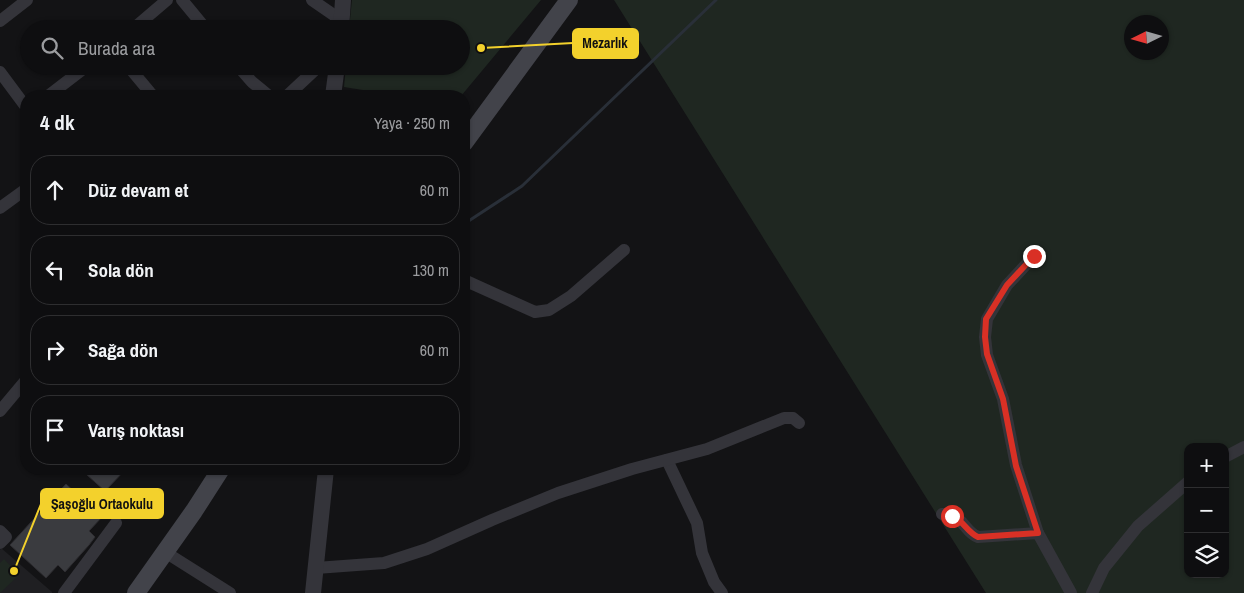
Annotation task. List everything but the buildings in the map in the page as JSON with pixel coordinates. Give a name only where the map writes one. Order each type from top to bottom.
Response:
[{"type":"main road","points":[[470,135],[569,0]]},
{"type":"main road","points":[[136,593],[217,475]]},
{"type":"main road","points":[[194,511],[223,475]]},
{"type":"street","points":[[0,21],[28,0]]},
{"type":"street","points":[[144,20],[167,0]]},
{"type":"street","points":[[182,0],[199,20]]},
{"type":"street","points":[[312,0],[336,20]]},
{"type":"street","points":[[341,20],[343,0]]},
{"type":"street","points":[[0,72],[20,98]]},
{"type":"street","points":[[56,90],[75,75]]},
{"type":"street","points":[[136,75],[148,90]]},
{"type":"street","points":[[246,75],[262,90]]},
{"type":"street","points":[[293,90],[309,75]]},
{"type":"street","points":[[334,90],[336,75]]},
{"type":"street","points":[[0,208],[20,193]]},
{"type":"street","points":[[470,283],[535,312],[549,310],[571,296],[624,250]]},
{"type":"street","points":[[1034,256],[1007,285],[986,319],[985,337],[987,354],[1003,399],[1016,466],[1038,533],[1071,593]]},
{"type":"street","points":[[0,411],[20,387]]},
{"type":"street","points":[[316,568],[384,563],[427,548],[558,494],[632,469],[707,449],[784,418],[792,418],[799,423]]},
{"type":"street","points":[[1229,455],[1244,447]]},
{"type":"street","points":[[667,460],[696,523],[702,553],[714,582],[722,593]]},
{"type":"street","points":[[313,593],[325,475]]},
{"type":"street","points":[[1092,593],[1104,568],[1138,526],[1184,486]]},
{"type":"street","points":[[942,514],[959,519],[970,532],[978,537],[1038,533]]},
{"type":"street","points":[[64,593],[116,523]]},
{"type":"street","points":[[0,530],[6,537],[0,543]]},
{"type":"street","points":[[165,552],[230,593]]},
{"type":"shaded area","points":[[352,0],[541,0],[466,90],[363,90],[344,87],[345,75],[470,75],[470,20],[350,20]]},
{"type":"shaded area","points":[[614,0],[1244,0],[1244,593],[986,593]]},
{"type":"shaded area","points":[[1,548],[52,592],[52,593],[0,593]]},
{"type":"shaded area","points":[[4,559],[19,575],[0,593],[0,563]]},
{"type":"waterway","points":[[470,220],[522,186],[716,0]]},
{"type":"place","name":"Mezarlık","points":[[481,48]]},
{"type":"place","name":"Şaşoğlu Ortaokulu","points":[[14,571]]},
{"type":"route","points":[[952,516],[959,519],[970,532],[978,537],[1038,533],[1016,466],[1003,399],[987,354],[985,337],[986,319],[1007,285],[1034,256]]}]
